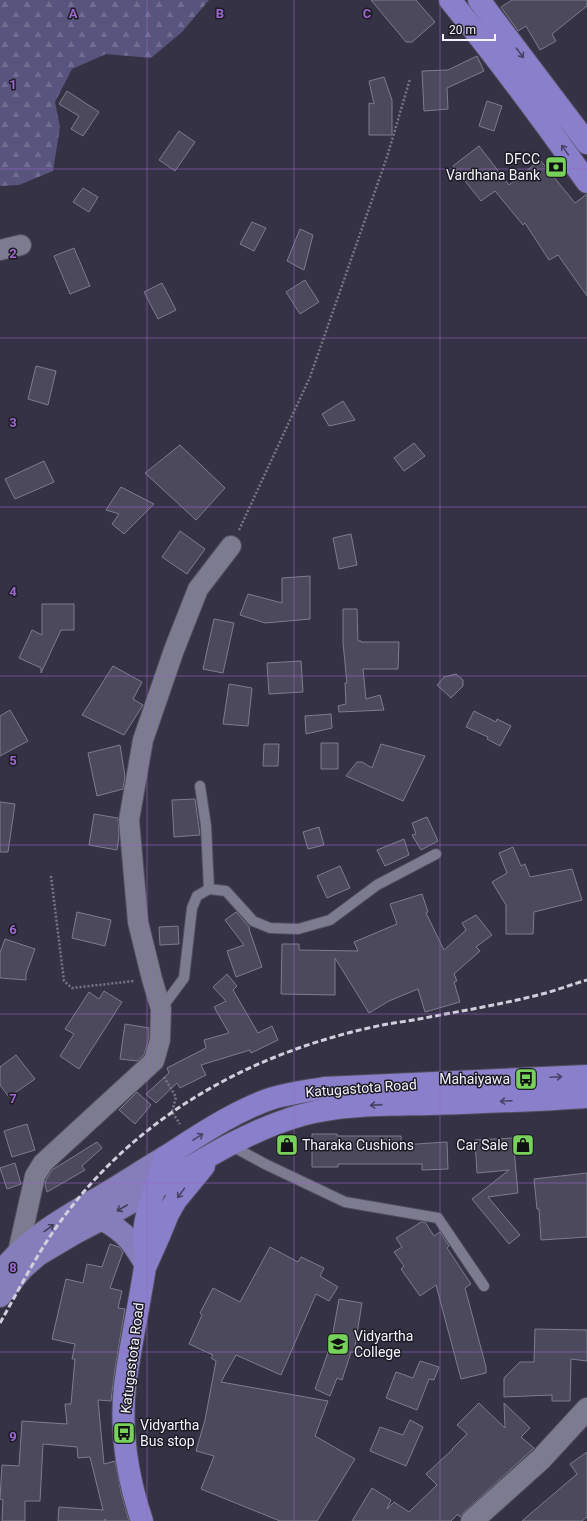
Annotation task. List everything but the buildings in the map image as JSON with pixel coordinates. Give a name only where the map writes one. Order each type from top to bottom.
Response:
[{"type":"highway","points":[[450,0],[492,52],[587,182]]},
{"type":"highway","points":[[479,0],[587,144]]},
{"type":"highway","name":"Katugastota Road","points":[[146,1265],[144,1233],[165,1157],[223,1122],[272,1098],[324,1088],[587,1076]]},
{"type":"highway","name":"Katugastota Road","points":[[142,1521],[133,1490],[128,1460],[124,1433],[124,1412],[125,1387],[131,1345],[146,1265],[168,1214],[176,1200],[222,1148],[281,1122],[326,1110],[384,1105],[473,1103],[587,1097]]},
{"type":"highway","points":[[156,1188],[222,1148]]},
{"type":"main road","points":[[0,1273],[18,1252],[62,1218],[165,1157]]},
{"type":"main road","points":[[0,1296],[22,1269],[38,1255],[75,1232],[102,1219],[156,1188]]},
{"type":"main road","points":[[102,1219],[119,1229],[130,1240],[146,1265]]},
{"type":"street","points":[[0,250],[21,245]]},
{"type":"street","points":[[18,1252],[35,1176],[43,1162],[154,1061],[160,1040],[161,1009],[138,922],[129,820],[143,740],[174,650],[198,589],[231,546]]},
{"type":"street","points":[[472,1521],[541,1460],[587,1409]]},
{"type":"lane","points":[[200,786],[206,826],[209,889]]},
{"type":"lane","points":[[161,1009],[184,978],[192,908],[198,896],[209,889],[226,891],[253,920],[270,928],[298,928],[330,920],[377,885],[436,854]]},
{"type":"lane","points":[[222,1148],[265,1164],[345,1202],[438,1218],[484,1286]]},
{"type":"path","points":[[231,546],[310,377],[387,157],[410,79]]},
{"type":"path","points":[[51,876],[64,981],[72,988],[152,979]]},
{"type":"path","points":[[154,1061],[176,1097],[172,1112],[193,1140]]},
{"type":"green space","points":[[0,0],[209,0],[182,32],[151,58],[106,54],[72,69],[55,102],[60,127],[53,171],[19,185],[0,186]]},
{"type":"railway","points":[[0,1323],[45,1243],[93,1181],[126,1148],[162,1119],[200,1094],[241,1072],[283,1054],[327,1039],[379,1026],[514,1001],[587,980]]},
{"type":"place","name":"DFCC Vardhana Bank","points":[[556,167]]},
{"type":"place","name":"Mahaiyawa","points":[[526,1079]]},
{"type":"place","name":"Tharaka Cushions","points":[[287,1145]]},
{"type":"place","name":"Car Sale","points":[[523,1145]]},
{"type":"place","name":"Vidyartha College","points":[[338,1344]]},
{"type":"place","name":"Vidyartha Bus stop","points":[[124,1433]]}]
